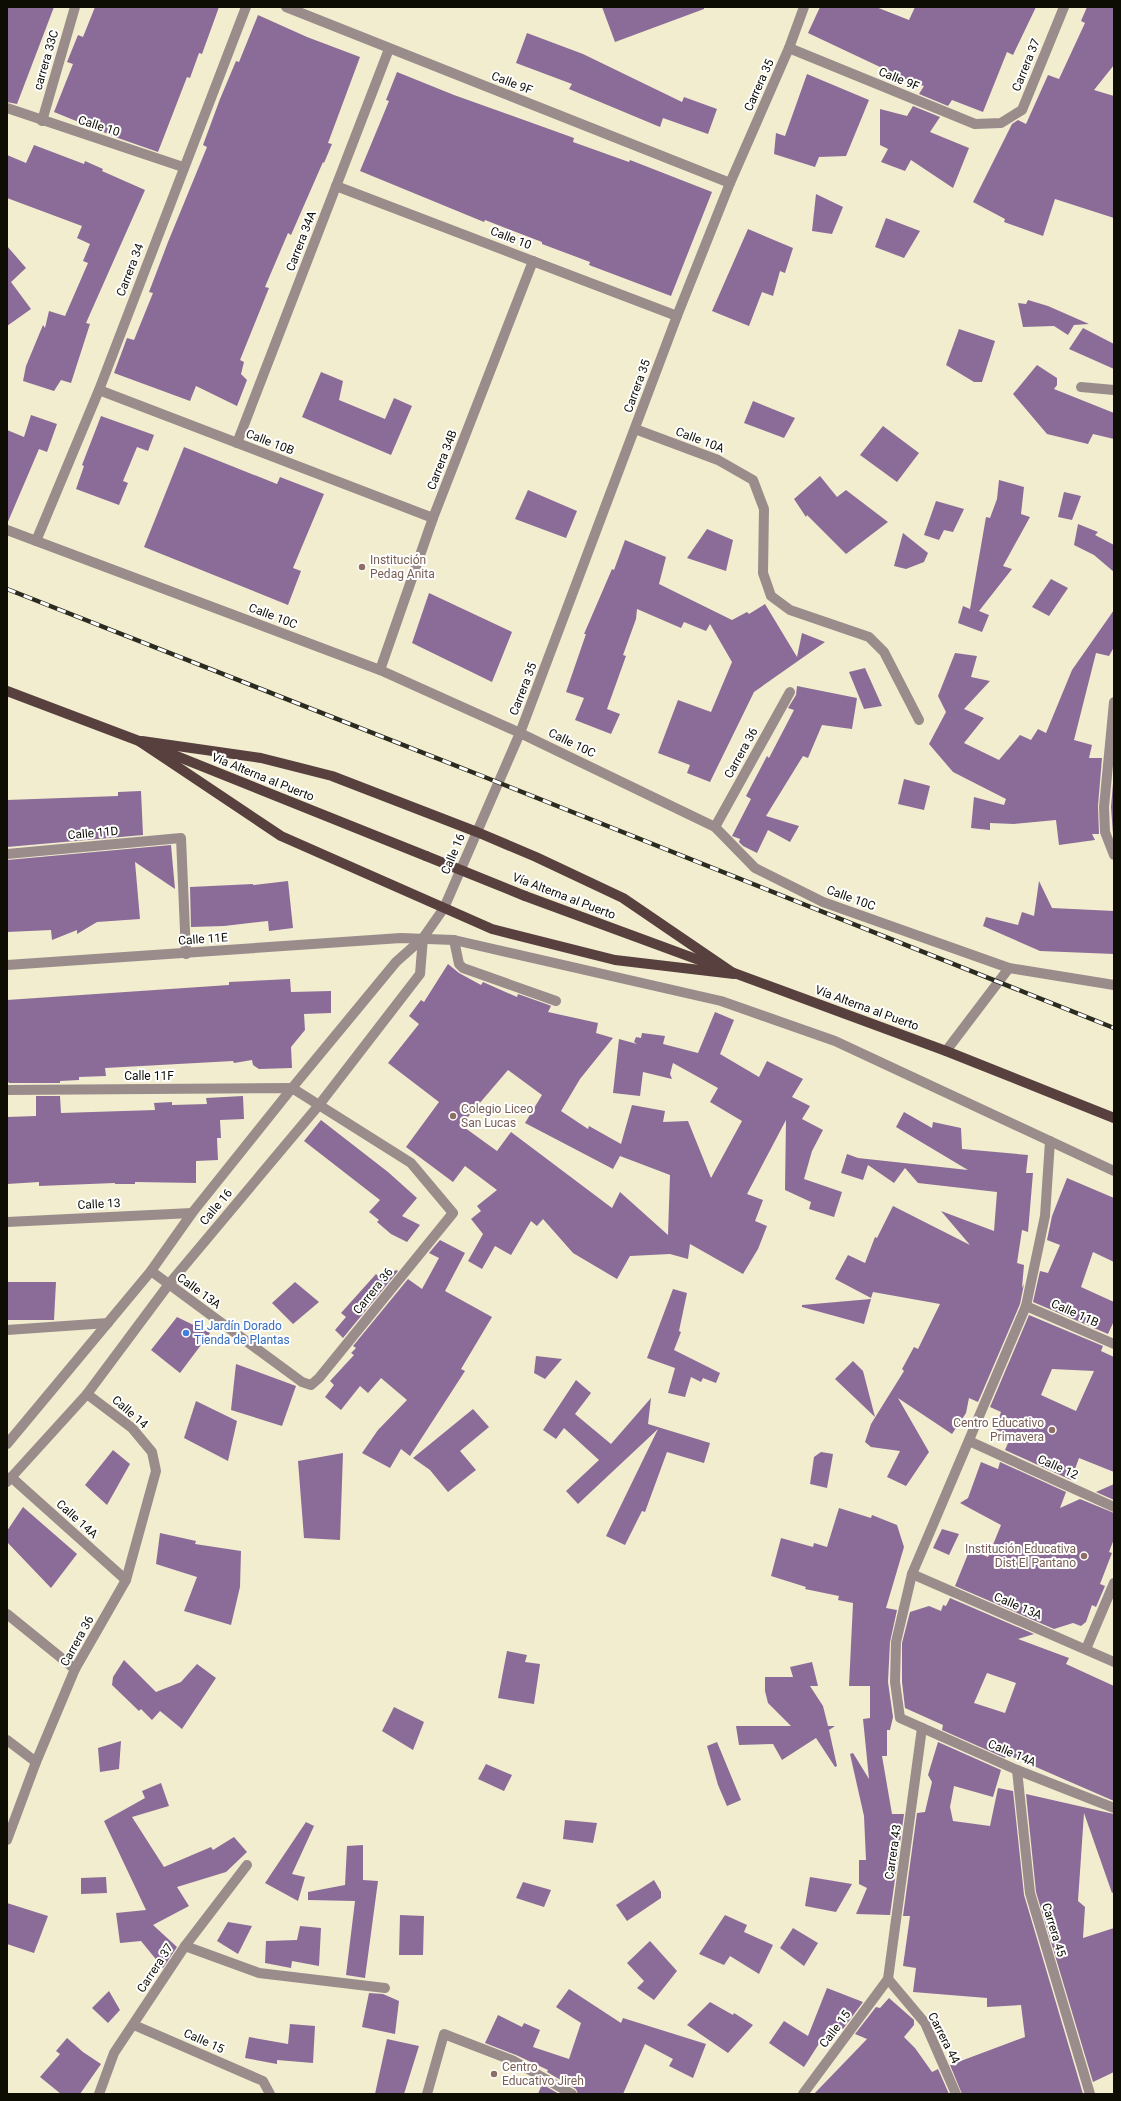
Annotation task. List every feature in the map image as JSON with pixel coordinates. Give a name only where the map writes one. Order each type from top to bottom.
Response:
[{"type":"main road","name":"Vía Alterna al Puerto","points":[[7,691],[139,741],[525,896],[946,1051],[1114,1118]]},
{"type":"main road","points":[[139,741],[261,758],[332,776],[477,832],[536,857],[623,898],[734,974]]},
{"type":"main road","points":[[139,741],[281,836],[492,929],[615,960],[734,974]]},
{"type":"street","name":"carrera 33C","points":[[42,121],[75,7]]},
{"type":"street","name":"Carrera 34","points":[[36,541],[99,390],[183,167],[246,7]]},
{"type":"street","name":"Calle 9F","points":[[286,7],[730,183]]},
{"type":"street","name":"Carrera 35","points":[[500,776],[520,733],[677,316],[730,183],[789,48],[804,7]]},
{"type":"street","name":"Carrera 37","points":[[1001,123],[1022,110],[1064,7]]},
{"type":"street","name":"Calle 9F","points":[[789,48],[975,124],[1001,123]]},
{"type":"street","name":"Carrera 34A","points":[[237,443],[389,49]]},
{"type":"street","name":"Calle 10","points":[[7,108],[42,121],[183,167]]},
{"type":"street","name":"Calle 10","points":[[336,186],[677,316]]},
{"type":"street","name":"Carrera 34B","points":[[380,670],[433,518],[533,261]]},
{"type":"street","points":[[1081,387],[1114,390]]},
{"type":"street","name":"Calle 10B","points":[[99,390],[433,518]]},
{"type":"street","name":"Calle 10A","points":[[635,429],[718,460],[753,480],[764,509],[763,573],[771,596],[790,610],[869,637],[884,652],[919,720]]},
{"type":"street","name":"Calle 10C","points":[[7,530],[380,670],[520,733],[715,827],[755,868],[823,902],[1009,968],[1114,985]]},
{"type":"street","name":"Carrera 36","points":[[715,827],[790,692]]},
{"type":"street","points":[[1114,702],[1104,807],[1105,832],[1114,855]]},
{"type":"street","name":"Calle 16","points":[[7,1444],[11,1436],[151,1271],[192,1213],[292,1088],[396,962],[423,938],[444,908],[500,776]]},
{"type":"street","name":"Calle 11D","points":[[7,854],[181,838],[186,954]]},
{"type":"street","name":"Calle 11E","points":[[7,965],[186,954],[402,938],[454,940],[720,1001],[835,1041],[1114,1171]]},
{"type":"street","name":"Calle 16","points":[[9,1479],[88,1394],[169,1284],[319,1105],[420,974],[423,938]]},
{"type":"street","points":[[454,940],[459,964],[463,968],[556,1001]]},
{"type":"street","points":[[946,1051],[1009,968]]},
{"type":"street","points":[[292,1088],[319,1105]]},
{"type":"street","name":"Calle 11F","points":[[7,1090],[292,1088]]},
{"type":"street","name":"Carrera 36","points":[[311,1385],[319,1378],[453,1213],[411,1163],[319,1105]]},
{"type":"street","points":[[912,1574],[1026,1306],[1045,1216],[1050,1141]]},
{"type":"street","name":"Calle 13","points":[[7,1222],[192,1213]]},
{"type":"street","name":"Calle 13A","points":[[151,1271],[302,1382],[311,1385]]},
{"type":"street","name":"Calle 11B","points":[[1026,1306],[1114,1344]]},
{"type":"street","points":[[7,1330],[108,1323]]},
{"type":"street","name":"Calle 14","points":[[88,1394],[132,1428],[152,1452]]},
{"type":"street","name":"Calle 12","points":[[969,1441],[1114,1507]]},
{"type":"street","name":"Carrera 36","points":[[7,1840],[36,1762],[75,1669],[126,1580],[156,1471],[152,1452]]},
{"type":"street","name":"Calle 14A","points":[[9,1479],[126,1580]]},
{"type":"street","name":"Calle 13A","points":[[912,1574],[1114,1662]]},
{"type":"street","name":"Calle 14A","points":[[912,1574],[896,1642],[895,1682],[900,1718],[1017,1770],[1114,1808]]},
{"type":"street","points":[[1086,1649],[1114,1583]]},
{"type":"street","points":[[7,1614],[75,1669]]},
{"type":"street","name":"Carrera 43","points":[[888,1979],[922,1728]]},
{"type":"street","points":[[7,1740],[36,1762]]},
{"type":"street","name":"Carrera 45","points":[[1017,1770],[1030,1893],[1090,2094]]},
{"type":"street","name":"Carrera 37","points":[[99,2094],[114,2053],[185,1946],[248,1865]]},
{"type":"street","points":[[185,1946],[259,1973],[385,1988]]},
{"type":"street","name":"Calle 15","points":[[803,2094],[888,1979]]},
{"type":"street","name":"Carrera 44","points":[[888,1979],[925,2023],[956,2094]]},
{"type":"street","name":"Calle 15","points":[[134,2025],[263,2081],[270,2094]]},
{"type":"street","points":[[427,2094],[444,2034],[514,2061],[572,2094]]},
{"type":"building","points":[[7,7],[54,7],[17,104],[7,102]]},
{"type":"building","points":[[95,7],[219,7],[202,54],[199,53],[190,78],[187,77],[158,152],[118,138],[54,112],[73,64],[67,62],[78,35],[83,37]]},
{"type":"building","points":[[602,7],[704,7],[704,9],[615,42]]},
{"type":"building","points":[[820,7],[876,7],[909,20],[915,7],[1036,7],[1013,55],[1007,52],[983,112],[952,100],[948,106],[919,94],[924,86],[914,83],[808,33]]},
{"type":"building","points":[[1087,7],[1114,7],[1114,65],[1094,90],[1114,96],[1114,218],[1055,199],[1043,236],[1004,222],[1005,219],[973,202],[1012,124],[1018,120],[1026,124],[1048,75],[1059,79],[1085,23],[1081,21]]},
{"type":"building","points":[[258,15],[307,37],[360,57],[328,143],[332,144],[291,235],[288,233],[265,287],[269,288],[240,360],[244,362],[241,374],[247,380],[237,406],[196,386],[190,401],[114,373],[127,338],[134,340],[153,293],[149,292],[207,147],[203,145],[220,99],[236,61],[239,62]]},
{"type":"building","points":[[527,33],[583,54],[682,102],[684,97],[717,109],[708,134],[663,118],[660,127],[569,89],[572,84],[516,63]]},
{"type":"building","points":[[397,72],[454,95],[574,138],[573,142],[629,162],[630,160],[712,192],[671,296],[589,265],[590,262],[542,244],[542,242],[485,220],[484,222],[360,171],[389,101],[386,100]]},
{"type":"building","points":[[807,74],[869,100],[846,156],[819,157],[815,167],[774,154],[776,133],[785,136]]},
{"type":"building","points":[[913,106],[940,117],[930,132],[969,148],[953,188],[911,160],[905,171],[881,162],[888,149],[880,145],[880,109],[907,116]]},
{"type":"building","points":[[34,145],[84,164],[85,161],[103,169],[102,171],[145,190],[86,323],[90,324],[71,383],[61,380],[54,391],[23,381],[26,366],[43,325],[45,328],[49,311],[65,316],[88,263],[83,261],[90,244],[77,238],[82,226],[7,198],[7,155],[26,163]]},
{"type":"building","points":[[816,194],[843,207],[832,234],[812,231]]},
{"type":"building","points":[[886,218],[920,231],[904,258],[875,247]]},
{"type":"building","points":[[748,229],[793,248],[785,273],[780,271],[773,296],[762,292],[749,326],[712,311]]},
{"type":"building","points":[[7,246],[26,268],[11,282],[31,309],[7,326]]},
{"type":"building","points":[[1028,300],[1048,306],[1089,324],[1074,325],[1068,335],[1054,326],[1023,327],[1018,303],[1026,304]]},
{"type":"building","points":[[1083,328],[1114,344],[1114,369],[1069,349]]},
{"type":"building","points":[[959,329],[995,341],[982,382],[974,382],[946,365]]},
{"type":"building","points":[[1037,365],[1057,378],[1057,385],[1054,389],[1114,413],[1114,439],[1093,434],[1088,444],[1047,434],[1013,394]]},
{"type":"building","points":[[321,372],[343,381],[339,400],[385,419],[394,398],[412,406],[391,455],[302,417]]},
{"type":"building","points":[[753,401],[795,418],[784,438],[744,423]]},
{"type":"building","points":[[31,415],[57,424],[47,452],[39,449],[7,524],[7,430],[24,437]]},
{"type":"building","points":[[101,416],[154,435],[148,451],[137,447],[123,481],[128,483],[119,505],[76,489],[84,466],[82,465]]},
{"type":"building","points":[[883,426],[919,453],[897,482],[860,455]]},
{"type":"building","points":[[184,447],[277,484],[280,477],[324,494],[293,568],[301,571],[288,605],[144,547]]},
{"type":"building","points":[[820,476],[837,497],[846,490],[888,522],[846,554],[807,515],[806,517],[794,499]]},
{"type":"building","points":[[999,480],[1024,487],[1021,514],[1030,517],[1003,566],[1012,569],[979,611],[989,615],[982,632],[958,623],[963,606],[970,609],[986,517],[990,518],[997,499]]},
{"type":"building","points":[[528,490],[577,511],[566,538],[515,519]]},
{"type":"building","points":[[1064,492],[1081,496],[1072,520],[1058,517]]},
{"type":"building","points":[[936,501],[964,509],[953,532],[944,530],[939,540],[924,535]]},
{"type":"building","points":[[1078,524],[1098,532],[1095,535],[1114,545],[1114,572],[1094,555],[1074,545]]},
{"type":"building","points":[[707,529],[733,540],[726,571],[687,558]]},
{"type":"building","points":[[903,533],[928,553],[924,562],[906,569],[894,566]]},
{"type":"building","points":[[625,540],[666,557],[659,584],[732,620],[747,612],[749,614],[765,604],[797,657],[802,633],[825,642],[754,692],[710,782],[687,773],[690,765],[658,753],[678,700],[711,712],[732,662],[710,624],[706,631],[684,622],[681,628],[637,609],[636,619],[623,655],[626,656],[607,709],[620,714],[611,734],[575,720],[584,698],[566,692],[586,634],[584,634],[612,569],[614,570]]},
{"type":"building","points":[[1051,579],[1068,588],[1049,616],[1032,607]]},
{"type":"building","points":[[429,593],[512,632],[492,682],[412,643]]},
{"type":"building","points":[[1114,610],[1114,647],[1109,656],[1096,653],[1074,740],[1092,745],[1089,758],[1102,758],[1098,806],[1099,834],[1092,834],[1095,840],[1059,845],[1056,820],[1014,824],[990,823],[990,830],[971,828],[974,797],[1004,805],[1006,799],[953,772],[929,744],[946,712],[938,696],[955,653],[977,656],[971,677],[990,681],[964,709],[984,718],[964,743],[999,760],[1020,735],[1031,740],[1038,729],[1046,733],[1072,670]]},
{"type":"building","points":[[865,668],[882,706],[864,709],[849,672]]},
{"type":"building","points":[[797,686],[857,698],[852,729],[822,725],[808,758],[803,756],[766,816],[799,826],[790,842],[768,830],[757,853],[743,846],[739,842],[740,839],[732,836],[751,799],[746,796],[767,756],[769,758],[794,710],[788,708],[796,695]]},
{"type":"building","points":[[1114,771],[1114,834],[1113,834],[1111,807]]},
{"type":"building","points":[[904,779],[930,786],[924,810],[898,804]]},
{"type":"building","points":[[141,791],[143,835],[7,847],[7,800],[118,796],[118,792]]},
{"type":"building","points":[[171,845],[175,889],[135,862],[140,919],[97,922],[77,934],[77,930],[52,940],[51,930],[7,932],[7,860]]},
{"type":"building","points":[[288,881],[293,928],[269,931],[268,921],[224,926],[191,927],[190,887],[253,885]]},
{"type":"building","points":[[1039,881],[1052,908],[1114,911],[1114,954],[1040,951],[983,926],[986,917],[1018,925],[1022,912],[1034,916]]},
{"type":"building","points":[[448,964],[459,973],[481,985],[483,982],[517,997],[518,994],[549,1005],[551,1006],[548,1012],[598,1023],[596,1033],[613,1038],[580,1079],[561,1111],[588,1129],[589,1126],[621,1144],[632,1105],[665,1111],[663,1122],[688,1121],[711,1178],[742,1121],[710,1102],[718,1088],[673,1063],[670,1074],[672,1079],[643,1072],[640,1096],[613,1093],[619,1039],[637,1044],[634,1042],[636,1037],[641,1038],[642,1033],[665,1036],[663,1044],[698,1053],[715,1012],[734,1020],[720,1054],[759,1077],[767,1061],[803,1079],[792,1097],[810,1106],[802,1119],[823,1130],[812,1151],[804,1179],[842,1192],[834,1217],[809,1209],[811,1202],[785,1190],[786,1120],[747,1194],[763,1200],[755,1221],[767,1226],[758,1249],[743,1274],[690,1244],[688,1259],[670,1254],[630,1256],[617,1279],[573,1253],[543,1219],[537,1226],[531,1221],[511,1255],[495,1246],[482,1269],[468,1261],[483,1234],[471,1219],[481,1211],[477,1206],[497,1190],[465,1166],[453,1182],[406,1147],[439,1102],[388,1063],[419,1024],[409,1016],[421,1000],[424,1002]],"holes":[[[508,1070],[542,1095],[525,1123],[613,1169],[620,1156],[670,1175],[668,1235],[620,1192],[612,1208],[511,1132],[497,1151],[461,1125]]]},
{"type":"building","points":[[290,979],[291,992],[331,991],[331,1013],[304,1014],[305,1030],[291,1047],[292,1068],[259,1069],[253,1065],[252,1060],[234,1063],[233,1061],[105,1068],[106,1076],[79,1077],[79,1080],[60,1081],[60,1083],[9,1083],[7,1080],[7,1000],[229,985],[229,982]]},
{"type":"building","points":[[36,1096],[60,1096],[61,1113],[155,1110],[154,1103],[172,1102],[172,1105],[207,1104],[206,1098],[243,1096],[244,1119],[220,1120],[221,1138],[217,1138],[218,1160],[196,1161],[196,1183],[135,1182],[135,1184],[115,1183],[39,1186],[39,1182],[7,1184],[7,1117],[36,1116]]},
{"type":"building","points":[[904,1112],[932,1128],[933,1122],[961,1128],[962,1149],[1028,1155],[1026,1173],[1033,1173],[1028,1232],[1022,1230],[1017,1263],[1024,1265],[1022,1288],[1024,1284],[1020,1304],[978,1402],[969,1398],[966,1413],[952,1434],[898,1398],[929,1452],[906,1486],[887,1477],[900,1451],[871,1447],[865,1442],[871,1424],[904,1371],[902,1369],[914,1347],[918,1349],[940,1304],[873,1292],[871,1298],[835,1279],[848,1255],[865,1263],[875,1237],[877,1238],[893,1206],[970,1245],[941,1211],[994,1231],[997,1192],[918,1183],[905,1168],[894,1183],[868,1165],[863,1180],[841,1173],[847,1154],[858,1158],[968,1170],[896,1127]]},
{"type":"building","points":[[321,1120],[388,1172],[417,1198],[402,1216],[420,1225],[407,1242],[391,1234],[377,1222],[379,1220],[369,1212],[380,1200],[304,1141]]},
{"type":"building","points":[[1067,1178],[1114,1198],[1114,1262],[1093,1252],[1081,1287],[1114,1302],[1114,1321],[1108,1334],[1033,1302],[1040,1271],[1048,1273],[1060,1245],[1047,1240],[1052,1216]]},
{"type":"building","points":[[440,1240],[465,1253],[445,1291],[492,1317],[461,1369],[465,1371],[410,1456],[401,1449],[390,1468],[362,1453],[378,1430],[407,1400],[381,1378],[368,1393],[360,1386],[341,1410],[325,1397],[334,1385],[330,1381],[354,1355],[351,1353],[356,1348],[353,1346],[408,1279],[422,1289],[439,1258],[429,1253]]},
{"type":"building","points":[[396,1270],[398,1271],[343,1338],[335,1330],[346,1317],[341,1313],[376,1274],[382,1280]]},
{"type":"building","points":[[7,1282],[56,1282],[54,1320],[7,1320]]},
{"type":"building","points":[[295,1282],[319,1302],[293,1324],[272,1303]]},
{"type":"building","points":[[673,1289],[687,1293],[679,1331],[681,1332],[674,1350],[720,1373],[716,1383],[703,1378],[701,1382],[691,1377],[685,1397],[668,1393],[675,1368],[647,1358]]},
{"type":"building","points":[[871,1299],[864,1324],[802,1307],[802,1305]]},
{"type":"building","points":[[1029,1315],[1103,1346],[1101,1351],[1114,1357],[1114,1472],[1079,1458],[1071,1480],[1005,1450],[1011,1436],[995,1429],[1001,1412],[990,1407]],"holes":[[[1052,1369],[1094,1371],[1076,1411],[1041,1395]]]},
{"type":"building","points":[[177,1317],[210,1333],[180,1373],[151,1350]]},
{"type":"building","points":[[536,1356],[562,1359],[545,1379],[534,1373]]},
{"type":"building","points":[[853,1361],[863,1371],[875,1417],[835,1379]]},
{"type":"building","points":[[236,1364],[296,1386],[282,1426],[231,1410]]},
{"type":"building","points":[[576,1380],[591,1393],[575,1414],[611,1444],[651,1398],[648,1424],[710,1443],[704,1463],[667,1452],[645,1512],[642,1511],[625,1545],[606,1536],[658,1429],[578,1504],[566,1491],[599,1460],[564,1428],[556,1439],[543,1430]]},
{"type":"building","points":[[196,1401],[237,1421],[228,1461],[184,1438]]},
{"type":"building","points":[[473,1409],[489,1427],[460,1451],[476,1470],[448,1492],[430,1470],[413,1458]]},
{"type":"building","points":[[113,1450],[130,1464],[107,1505],[85,1485]]},
{"type":"building","points":[[821,1452],[833,1454],[827,1488],[810,1484],[814,1457]]},
{"type":"building","points":[[343,1453],[340,1540],[304,1538],[298,1461]]},
{"type":"building","points":[[981,1462],[998,1469],[1000,1462],[1066,1492],[1060,1508],[1080,1499],[1114,1513],[1114,1539],[1109,1552],[1112,1553],[1100,1584],[1105,1586],[1096,1607],[1092,1605],[1086,1622],[1081,1626],[1073,1623],[1054,1629],[955,1586],[970,1549],[988,1557],[1001,1525],[960,1503],[968,1498]]},
{"type":"building","points":[[1114,1484],[1114,1500],[1096,1492]]},
{"type":"building","points":[[23,1507],[77,1554],[51,1588],[7,1542],[7,1531]]},
{"type":"building","points":[[839,1508],[871,1518],[872,1515],[897,1525],[904,1547],[886,1608],[897,1610],[890,1642],[888,1682],[893,1717],[890,1730],[887,1730],[887,1756],[882,1756],[892,1814],[904,1814],[890,1915],[856,1914],[867,1888],[859,1884],[859,1860],[866,1860],[864,1816],[850,1754],[853,1753],[869,1779],[863,1719],[870,1718],[870,1686],[849,1686],[853,1603],[838,1600],[839,1596],[805,1589],[806,1587],[771,1576],[781,1538],[813,1547],[814,1543],[827,1547]]},
{"type":"building","points":[[942,1529],[959,1534],[949,1555],[933,1548]]},
{"type":"building","points":[[160,1533],[196,1541],[195,1544],[241,1551],[240,1587],[231,1625],[184,1611],[197,1577],[156,1564]]},
{"type":"building","points":[[950,1598],[1034,1634],[1018,1639],[1069,1658],[1066,1664],[1114,1686],[1114,1801],[1006,1754],[1005,1758],[942,1730],[943,1725],[905,1708],[902,1682],[902,1643],[910,1612],[929,1606],[941,1611],[943,1605],[946,1606]],"holes":[[[987,1673],[1016,1683],[1005,1713],[974,1703]]]},
{"type":"building","points":[[507,1651],[527,1655],[525,1662],[540,1664],[534,1704],[498,1698]]},
{"type":"building","points":[[124,1660],[156,1692],[181,1682],[197,1664],[216,1678],[182,1729],[160,1711],[152,1720],[141,1709],[139,1711],[112,1685],[113,1677]]},
{"type":"building","points":[[812,1662],[818,1686],[810,1686],[823,1706],[828,1726],[835,1726],[829,1730],[837,1766],[835,1767],[816,1738],[782,1760],[773,1744],[739,1745],[736,1726],[791,1726],[768,1703],[765,1691],[765,1677],[793,1677],[790,1667]]},
{"type":"building","points":[[394,1707],[424,1722],[413,1750],[382,1731]]},
{"type":"building","points":[[121,1741],[119,1769],[100,1772],[98,1748]]},
{"type":"building","points":[[717,1742],[741,1800],[727,1806],[718,1785],[707,1746]]},
{"type":"building","points":[[938,1742],[1001,1770],[993,1797],[954,1786],[950,1807],[953,1821],[990,1826],[998,1788],[1013,1791],[1024,1895],[1083,2094],[962,2094],[950,2065],[1025,2037],[1021,2005],[987,2007],[987,1998],[913,1992],[916,1968],[903,1966],[910,1916],[903,1916],[917,1813],[925,1812],[932,1782],[928,1775]]},
{"type":"building","points":[[486,1764],[512,1775],[504,1791],[478,1779]]},
{"type":"building","points":[[161,1783],[169,1806],[132,1817],[164,1867],[211,1847],[213,1850],[234,1837],[247,1852],[226,1872],[177,1887],[189,1906],[153,1925],[177,1947],[163,1968],[141,1941],[120,1943],[116,1913],[146,1910],[104,1821],[145,1798],[142,1791]]},
{"type":"building","points":[[1026,1794],[1114,1814],[1114,1892],[1112,1893],[1084,1813],[1078,1901],[1085,1907],[1083,1938],[1114,1928],[1114,2072],[1093,2082],[1036,1892]]},
{"type":"building","points":[[565,1820],[597,1823],[593,1843],[563,1839]]},
{"type":"building","points":[[306,1822],[314,1826],[292,1874],[305,1877],[298,1901],[265,1883]]},
{"type":"building","points":[[363,1845],[363,1880],[378,1881],[365,1978],[346,1975],[355,1901],[308,1900],[308,1892],[345,1885],[347,1846]]},
{"type":"building","points":[[106,1877],[107,1893],[81,1894],[81,1878]]},
{"type":"building","points":[[810,1877],[852,1884],[836,1912],[805,1906]]},
{"type":"building","points":[[654,1880],[661,1892],[661,1898],[627,1921],[616,1905]]},
{"type":"building","points":[[523,1882],[551,1890],[544,1907],[516,1898]]},
{"type":"building","points":[[7,1903],[48,1916],[34,1953],[7,1944]]},
{"type":"building","points":[[400,1915],[424,1916],[423,1955],[399,1955]]},
{"type":"building","points":[[725,1915],[747,1925],[744,1932],[773,1945],[759,1974],[730,1956],[724,1965],[699,1954]]},
{"type":"building","points":[[228,1922],[252,1926],[238,1954],[217,1941]]},
{"type":"building","points":[[300,1926],[321,1928],[319,1966],[292,1961],[291,1968],[265,1963],[266,1941],[297,1940]]},
{"type":"building","points":[[793,1928],[818,1943],[804,1966],[780,1948]]},
{"type":"building","points":[[650,1941],[677,1971],[654,2000],[637,1988],[644,1981],[627,1963]]},
{"type":"building","points":[[827,1988],[863,2002],[843,2029],[831,2025],[804,2067],[769,2043],[784,2021],[808,2036]]},
{"type":"building","points":[[569,1989],[621,2023],[623,2018],[706,2044],[693,2078],[669,2066],[673,2059],[645,2044],[623,2094],[578,2094],[576,2089],[547,2072],[548,2070],[485,2043],[498,2015],[522,2027],[524,2023],[540,2030],[533,2047],[569,2059],[581,2023],[556,2007]]},
{"type":"building","points":[[109,1991],[120,2010],[108,2023],[92,2008]]},
{"type":"building","points":[[369,1993],[383,1994],[399,2001],[395,2034],[362,2027]]},
{"type":"building","points":[[889,1998],[914,2020],[914,2025],[904,2037],[915,2048],[932,2072],[938,2069],[949,2094],[814,2094],[867,2039],[855,2034],[876,2007],[880,2008]]},
{"type":"building","points":[[710,2002],[733,2015],[734,2013],[753,2025],[728,2053],[687,2025]]},
{"type":"building","points":[[290,2024],[315,2026],[313,2063],[277,2060],[277,2064],[245,2058],[249,2037],[288,2044]]},
{"type":"building","points":[[67,2038],[83,2052],[101,2064],[80,2094],[61,2094],[40,2077],[60,2054],[56,2051]]},
{"type":"building","points":[[387,2039],[419,2046],[404,2094],[375,2094]]},
{"type":"building","points":[[542,2084],[559,2094],[538,2094]]},
{"type":"railway","points":[[7,589],[482,776],[1114,1028]]},
{"type":"place","name":"Institución Pedag Anita","points":[[362,567]]},
{"type":"place","name":"Colegio Liceo San Lucas","points":[[453,1116]]},
{"type":"place","name":"El Jardín Dorado Tienda de Plantas","points":[[186,1333]]},
{"type":"place","name":"Centro Educativo Primavera","points":[[1052,1430]]},
{"type":"place","name":"Institución Educativa Dist El Pantano","points":[[1084,1556]]},
{"type":"place","name":"Centro Educativo Jireh","points":[[494,2074]]}]
